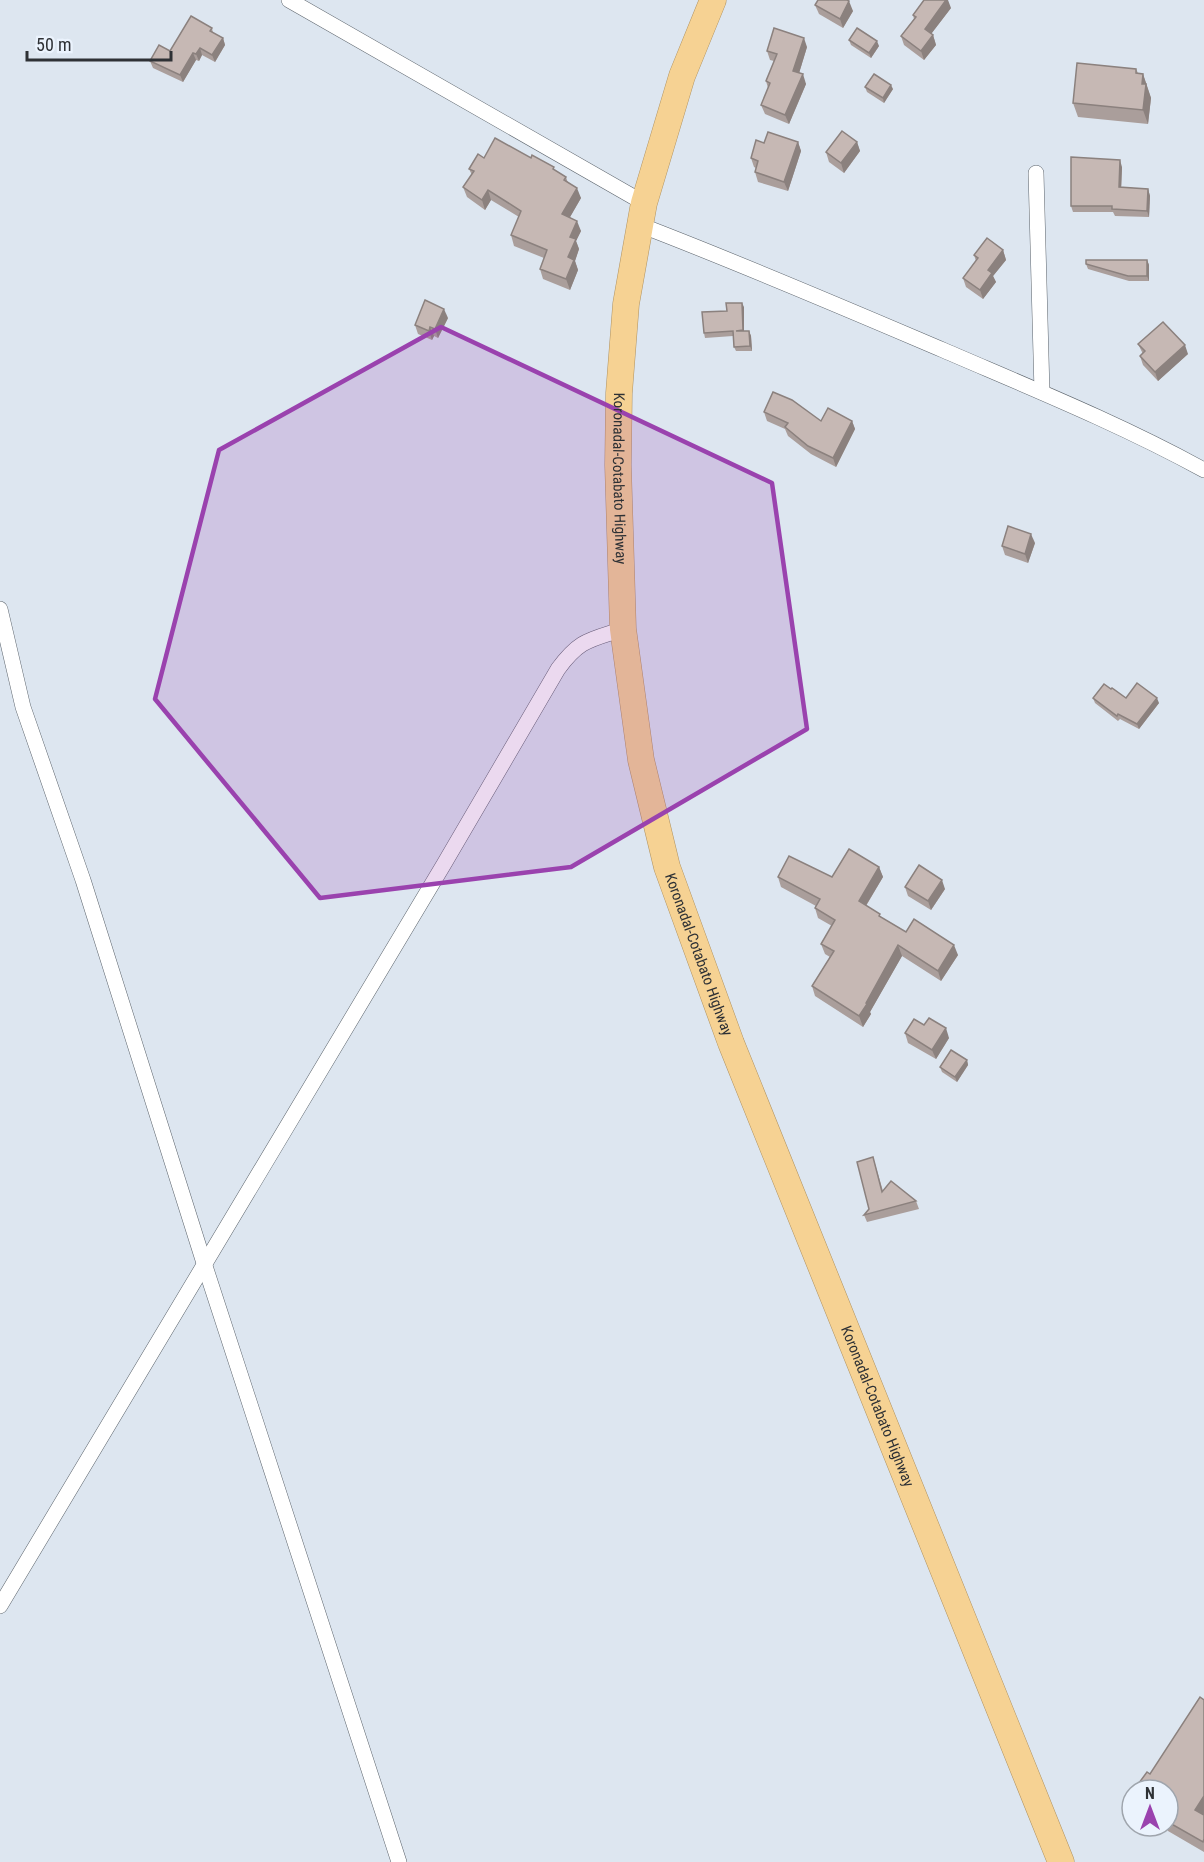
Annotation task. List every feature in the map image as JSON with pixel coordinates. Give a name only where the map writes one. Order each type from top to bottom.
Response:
[{"type":"highway","name":"Koronadal-Cotabato Highway","points":[[713,0],[682,76],[642,214],[626,304],[619,393],[618,465],[623,629],[641,760],[667,867],[688,930],[1061,1862]]},
{"type":"street","points":[[289,0],[642,214],[756,270],[1042,392],[1204,470]]},
{"type":"street","points":[[1036,173],[1042,392]]},
{"type":"street","points":[[0,609],[23,707],[83,880],[204,1263],[399,1862]]},
{"type":"street","points":[[0,1606],[444,864],[558,669],[572,650],[583,643],[623,629]]},
{"type":"highlighted area","points":[[441,327],[772,483],[807,729],[571,867],[320,898],[155,699],[219,450]]},
{"type":"building","points":[[818,0],[849,1],[840,19],[815,5]]},
{"type":"building","points":[[924,0],[946,0],[925,29],[933,35],[921,51],[901,36],[916,17],[913,15]]},
{"type":"building","points":[[191,16],[212,28],[210,31],[223,38],[212,55],[200,48],[196,54],[193,53],[180,75],[150,61],[159,45],[170,51]]},
{"type":"building","points":[[774,28],[804,38],[793,71],[803,74],[785,115],[761,105],[770,83],[766,81],[777,54],[767,51]]},
{"type":"building","points":[[857,28],[877,41],[869,53],[849,40]]},
{"type":"building","points":[[1077,63],[1136,69],[1136,73],[1143,74],[1142,84],[1146,84],[1143,110],[1073,103]]},
{"type":"building","points":[[874,74],[891,85],[883,98],[865,87]]},
{"type":"building","points":[[842,131],[857,142],[841,163],[826,152]]},
{"type":"building","points":[[768,132],[798,142],[784,182],[755,172],[758,161],[751,158],[756,140],[764,143]]},
{"type":"building","points":[[495,138],[531,158],[532,155],[554,167],[553,169],[566,177],[564,180],[577,188],[562,214],[577,221],[570,237],[576,239],[568,257],[574,260],[566,279],[540,269],[547,250],[511,235],[521,211],[488,190],[482,200],[463,187],[474,171],[469,169],[478,154],[484,158]]},
{"type":"building","points":[[1071,157],[1120,160],[1119,187],[1148,189],[1147,211],[1112,209],[1112,206],[1071,206]]},
{"type":"building","points":[[987,238],[1003,250],[988,270],[992,273],[980,290],[963,278],[978,258],[974,255]]},
{"type":"building","points":[[1086,260],[1147,260],[1147,276],[1128,276],[1086,264]]},
{"type":"building","points":[[425,300],[444,309],[435,329],[430,327],[429,331],[415,325]]},
{"type":"building","points":[[726,303],[742,303],[743,330],[736,331],[749,331],[750,346],[734,347],[733,331],[704,333],[702,312],[727,311]]},
{"type":"building","points":[[1163,322],[1185,345],[1155,372],[1140,356],[1145,351],[1138,344]]},
{"type":"building","points":[[773,392],[792,400],[821,421],[828,408],[852,421],[833,458],[808,446],[785,427],[788,423],[764,412]]},
{"type":"building","points":[[1008,526],[1031,534],[1025,554],[1002,546]]},
{"type":"building","points":[[1137,683],[1157,698],[1137,724],[1118,714],[1117,716],[1093,698],[1104,684],[1126,698]]},
{"type":"building","points":[[849,849],[879,867],[859,901],[906,932],[914,919],[954,945],[938,971],[898,945],[859,1016],[812,986],[834,951],[821,944],[835,920],[815,908],[820,899],[778,877],[789,856],[832,877]]},
{"type":"building","points":[[919,865],[942,880],[928,901],[905,887]]},
{"type":"building","points":[[929,1018],[946,1028],[932,1050],[905,1033],[914,1019],[924,1025]]},
{"type":"building","points":[[951,1050],[967,1060],[955,1077],[940,1067]]},
{"type":"building","points":[[873,1157],[882,1192],[891,1181],[916,1201],[864,1215],[869,1209],[857,1162]]},
{"type":"building","points":[[1200,1697],[1204,1700],[1204,1796],[1195,1810],[1204,1815],[1203,1842],[1180,1829],[1180,1778],[1143,1778],[1147,1772],[1150,1774]]}]
